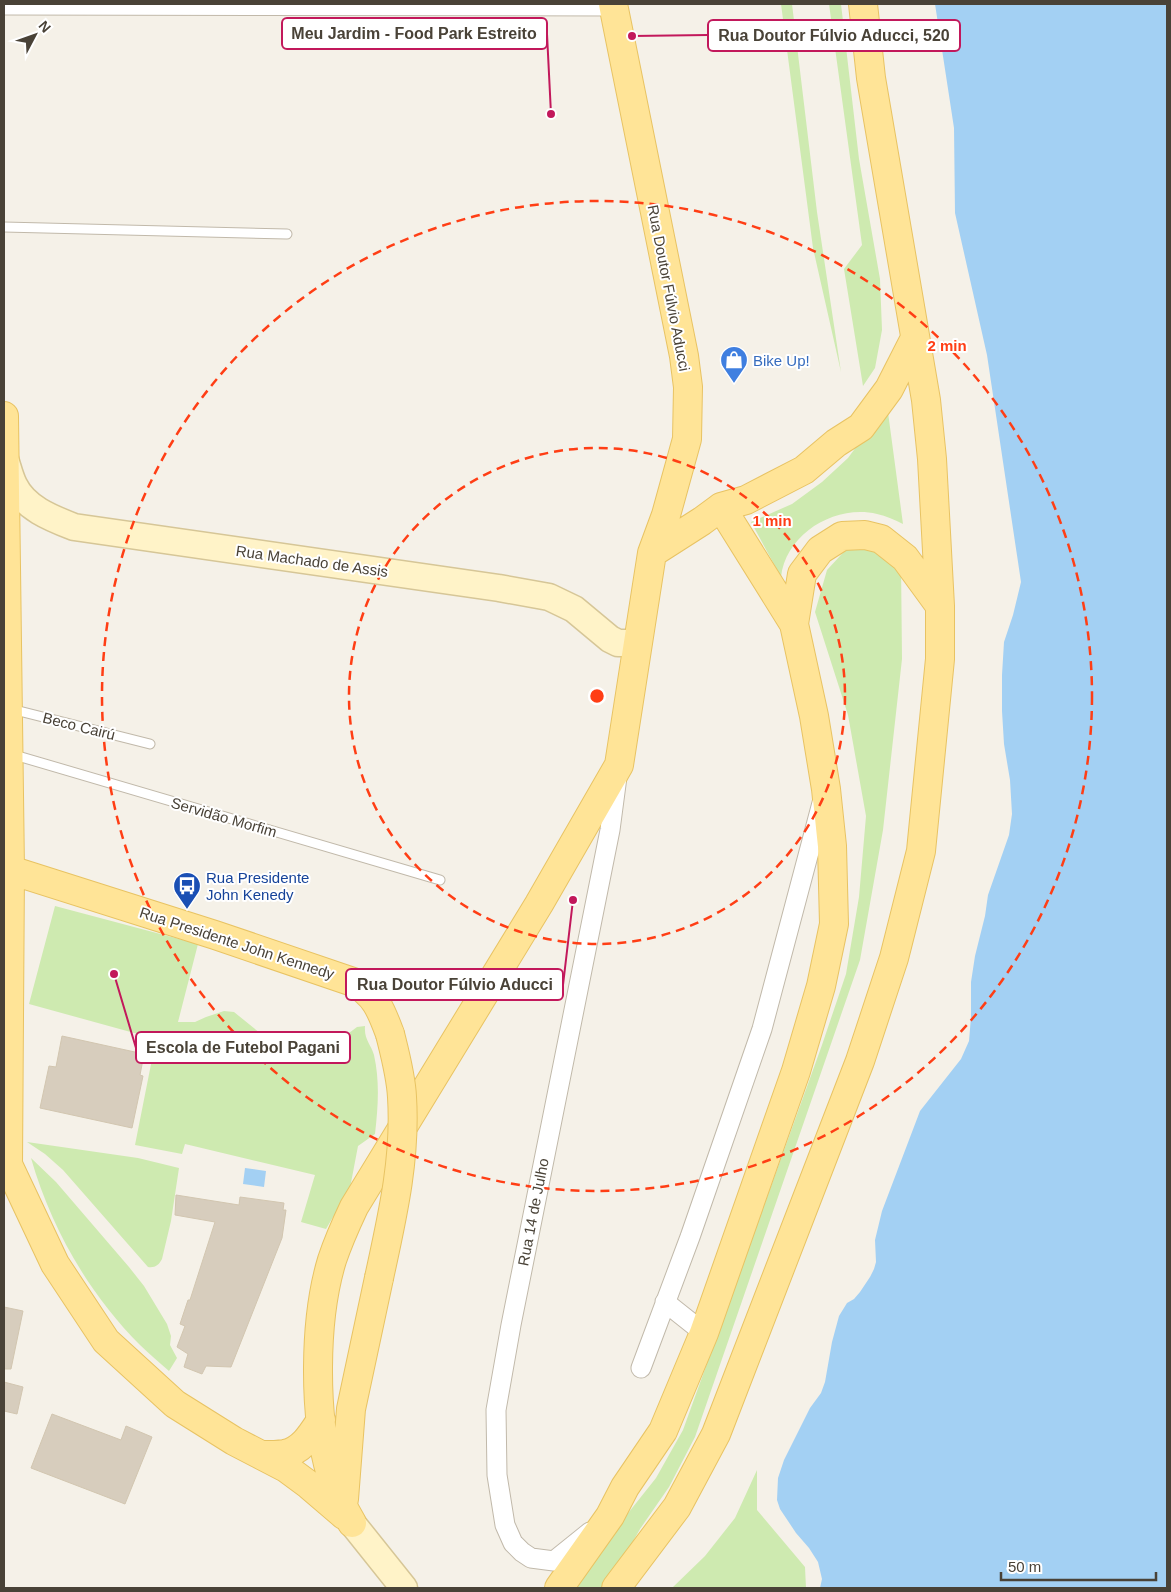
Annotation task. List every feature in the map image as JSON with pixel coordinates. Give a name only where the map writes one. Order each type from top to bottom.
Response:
[{"type":"main road","points":[[616,1588],[677,1507],[716,1434],[864,1052],[894,958],[921,851],[940,659],[940,606],[932,459],[926,400],[871,78],[862,4]]},
{"type":"main road","name":"Rua Doutor Fúlvio Aducci","points":[[348,1515],[336,1491],[326,1456],[320,1420],[319,1362],[323,1298],[332,1260],[343,1230],[359,1199],[538,904],[619,765],[652,553],[666,515],[687,439],[688,387],[684,356],[613,5]]},
{"type":"main road","points":[[652,553],[721,507],[746,500],[804,470],[836,443],[861,427],[889,388],[915,338]]},
{"type":"main road","points":[[4,416],[5,650],[8,753],[6,797],[6,1161],[55,1264],[106,1341],[175,1404],[234,1441],[286,1468],[348,1515]]},
{"type":"main road","points":[[559,1588],[610,1516],[625,1487],[663,1431],[704,1333],[796,1071],[821,986],[834,924],[832,846],[826,789],[814,716],[794,624],[721,507]]},
{"type":"main road","points":[[794,624],[802,574],[820,550],[842,536],[865,535],[881,539],[905,558],[940,606]]},
{"type":"main road","name":"Rua Presidente John Kennedy","points":[[7,869],[215,935],[353,982],[364,988],[374,998],[390,1034],[397,1059],[402,1096],[403,1133],[400,1169],[394,1210],[351,1409],[344,1431],[336,1446],[326,1456]]},
{"type":"main road","name":"Rua Presidente John Kennedy","points":[[348,1515],[351,1409]]},
{"type":"main road","points":[[261,1455],[286,1454],[298,1448],[310,1438],[320,1420]]},
{"type":"main road","points":[[286,1468],[311,1463],[326,1456]]},
{"type":"street","points":[[4,6],[613,5]]},
{"type":"street","name":"Rua Machado de Assis","points":[[4,458],[15,486],[32,506],[48,517],[74,527],[499,588],[549,597],[574,609],[610,639],[618,643],[638,641]]},
{"type":"street","name":"Rua 14 de Julho","points":[[610,1516],[554,1561],[531,1558],[522,1552],[505,1525],[497,1474],[496,1410],[520,1276],[610,830],[619,765]]},
{"type":"street","points":[[641,1368],[693,1227],[762,1029],[826,789]]},
{"type":"street","points":[[665,1302],[704,1333]]},
{"type":"street","points":[[348,1515],[404,1588]]},
{"type":"lane","points":[[4,226],[287,234]]},
{"type":"lane","name":"Beco Cairú","points":[[6,708],[150,744]]},
{"type":"lane","name":"Servidão Morfim","points":[[8,753],[440,880]]},
{"type":"green space","points":[[781,4],[792,4],[817,212],[841,372],[813,248]]},
{"type":"green space","points":[[829,4],[841,4],[859,159],[880,279],[882,330],[875,368],[863,386],[844,269],[862,245]]},
{"type":"green space","points":[[887,405],[903,524],[880,515],[861,512],[845,513],[830,518],[816,525],[792,547],[785,561],[781,577],[751,522],[792,504],[822,482],[848,458]]},
{"type":"green space","points":[[852,543],[876,543],[901,563],[902,659],[883,830],[860,960],[695,1437],[669,1487],[640,1529],[607,1588],[552,1588],[621,1522],[656,1478],[683,1430],[846,974],[859,897],[866,816],[848,715],[815,612],[827,570]]},
{"type":"green space","points":[[55,906],[198,944],[178,1022],[195,1022],[224,1011],[234,1012],[265,1037],[273,1037],[281,1041],[291,1041],[304,1047],[312,1045],[325,1048],[335,1047],[343,1042],[349,1033],[357,1027],[365,1026],[367,1038],[374,1055],[378,1085],[375,1134],[358,1146],[350,1188],[326,1229],[301,1222],[315,1175],[185,1144],[182,1154],[135,1145],[156,1039],[29,1004]]},
{"type":"green space","points":[[27,1142],[138,1158],[179,1168],[171,1221],[160,1263],[148,1267],[63,1170],[45,1154]]},
{"type":"green space","points":[[31,1158],[56,1182],[144,1286],[167,1324],[171,1336],[170,1345],[177,1358],[169,1371],[121,1325],[88,1282],[49,1210]]},
{"type":"green space","points":[[757,1470],[757,1510],[805,1567],[806,1588],[672,1588],[705,1556],[735,1518]]},
{"type":"water","points":[[935,4],[1167,4],[1167,1588],[820,1588],[822,1579],[818,1562],[780,1509],[777,1500],[778,1478],[784,1460],[810,1408],[821,1393],[825,1382],[839,1316],[847,1303],[860,1292],[874,1269],[876,1262],[875,1240],[882,1211],[920,1111],[961,1059],[969,1041],[971,982],[975,956],[988,895],[1009,835],[1012,814],[1010,780],[1004,744],[1002,675],[1004,642],[1021,582],[987,355],[955,213],[954,128]]},
{"type":"water","points":[[245,1168],[266,1171],[264,1187],[243,1184]]},
{"type":"building","points":[[62,1036],[144,1054],[140,1075],[143,1076],[132,1128],[40,1108],[49,1066],[56,1067]]},
{"type":"building","points":[[176,1195],[239,1205],[240,1197],[284,1203],[283,1210],[286,1210],[282,1238],[231,1367],[206,1366],[202,1374],[184,1367],[188,1354],[177,1347],[185,1326],[180,1324],[188,1300],[190,1300],[215,1222],[175,1215]]},
{"type":"building","points":[[4,1307],[23,1311],[11,1369],[4,1369]]},
{"type":"building","points":[[4,1382],[23,1387],[17,1414],[4,1411]]},
{"type":"building","points":[[52,1414],[121,1440],[126,1426],[152,1437],[125,1504],[31,1468]]},
{"type":"place","name":"Rua Doutor Fúlvio Aducci, 520","points":[[632,36]]},
{"type":"place","name":"Meu Jardim - Food Park Estreito","points":[[551,114]]},
{"type":"place","name":"Bike Up!","points":[[734,384]]},
{"type":"place","name":"Rua Doutor Fúlvio Aducci","points":[[573,900]]},
{"type":"place","name":"Rua Presidente John Kenedy","points":[[187,910]]},
{"type":"place","name":"Escola de Futebol Pagani","points":[[114,974]]}]
